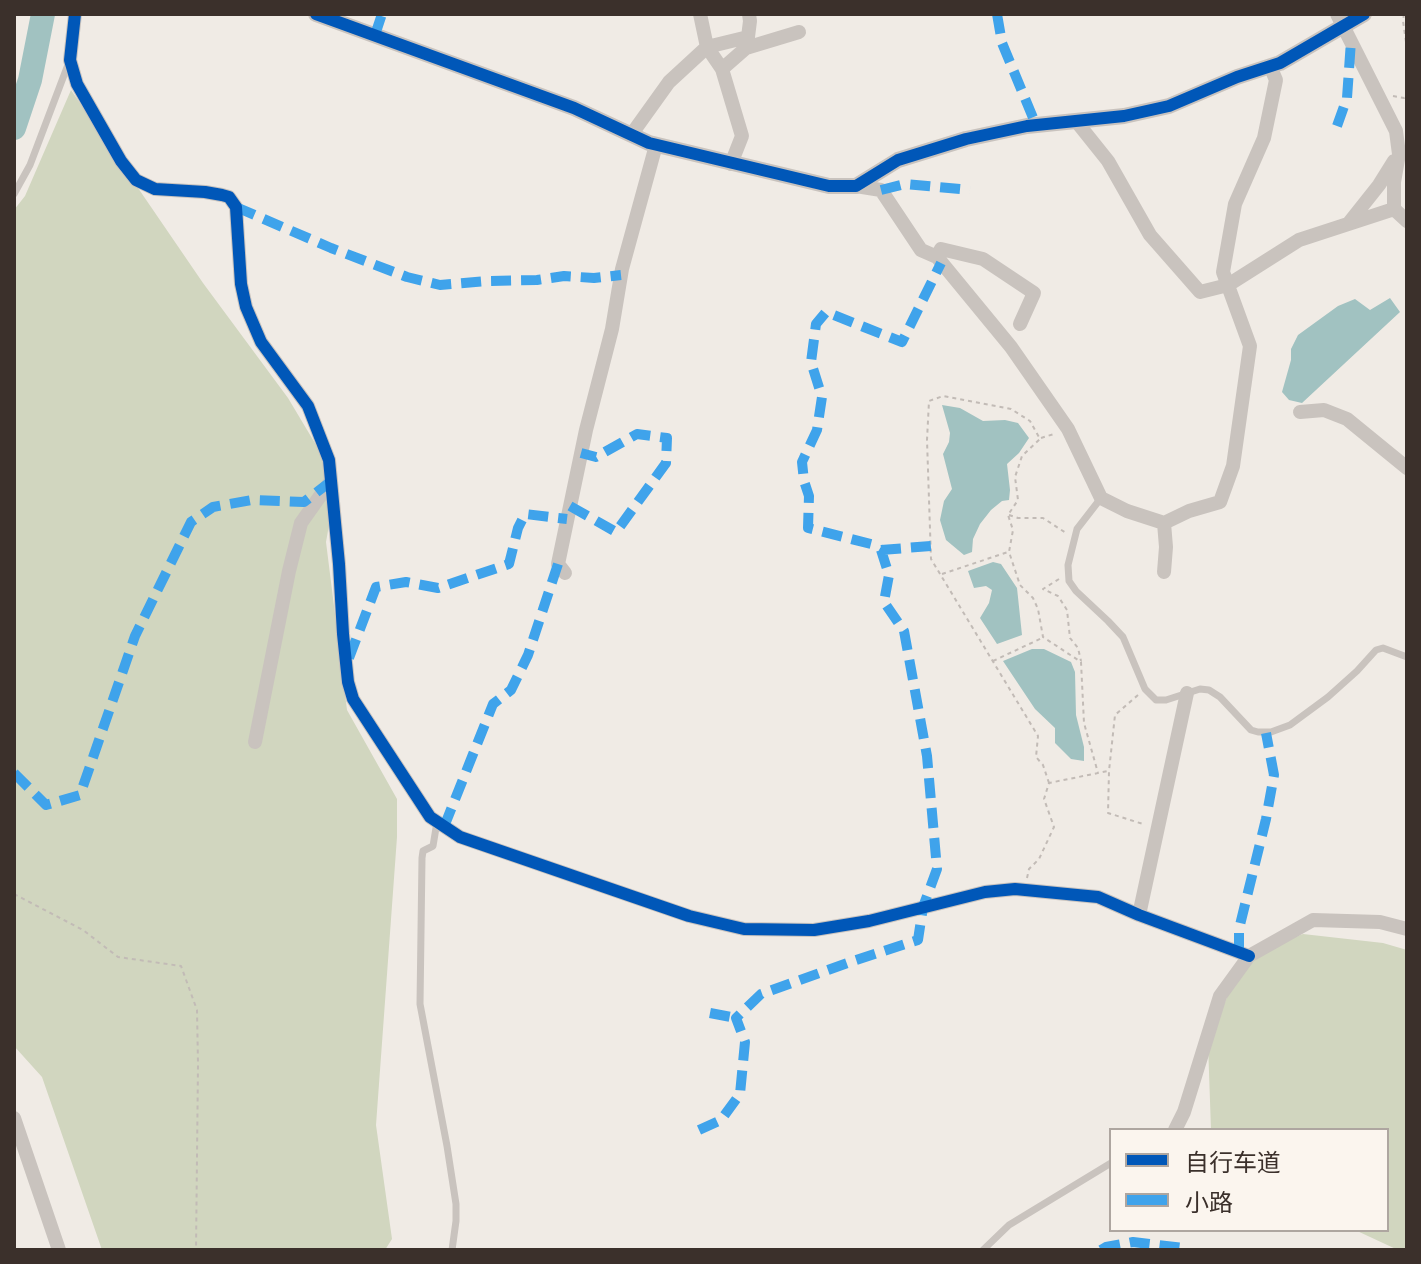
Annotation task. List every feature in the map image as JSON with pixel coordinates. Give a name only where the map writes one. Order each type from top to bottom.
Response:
[{"type":"street","points":[[75,14],[70,60],[77,84],[121,161],[136,180],[155,189],[222,195],[229,197],[236,207],[241,284],[246,307],[261,342],[308,406],[329,460],[343,634],[353,699],[430,817],[460,837],[689,916],[744,929],[814,930],[869,921],[985,892],[1015,889],[1098,897],[1249,956]]},
{"type":"street","points":[[316,14],[574,108],[656,145],[829,186],[881,190],[921,250],[937,257],[1011,347],[1068,429],[1101,498],[1127,511],[1164,523],[1189,511],[1220,502],[1233,466],[1250,346],[1223,272],[1235,204],[1264,138],[1276,80],[1270,66]]},
{"type":"street","points":[[700,14],[707,47],[722,69],[742,136],[731,164]]},
{"type":"street","points":[[631,135],[669,82],[707,47],[748,37],[749,14]]},
{"type":"street","points":[[856,186],[898,160],[966,139],[1027,126],[1124,116],[1169,106],[1237,77],[1280,63],[1340,20],[1364,14]]},
{"type":"street","points":[[1340,20],[1396,131],[1399,154],[1394,182],[1394,209],[1407,221]]},
{"type":"street","points":[[722,69],[746,48],[799,32]]},
{"type":"street","points":[[1076,121],[1108,161],[1150,235],[1200,292],[1228,285],[1299,240],[1394,209]]},
{"type":"street","points":[[565,573],[558,564],[586,430],[612,329],[622,269],[656,145]]},
{"type":"street","points":[[1348,224],[1399,154]]},
{"type":"street","points":[[937,257],[941,249],[983,259],[1034,293],[1020,324]]},
{"type":"street","points":[[1300,412],[1324,410],[1347,419],[1407,468]]},
{"type":"street","points":[[255,742],[301,523],[330,482]]},
{"type":"street","points":[[1164,523],[1164,572]]},
{"type":"street","points":[[1139,915],[1187,693]]},
{"type":"street","points":[[1176,1128],[1184,1112],[1220,996],[1249,956],[1313,920],[1380,922],[1407,929]]},
{"type":"street","points":[[14,1118],[59,1250]]},
{"type":"lane","points":[[14,194],[30,165],[70,60]]},
{"type":"lane","points":[[1101,498],[1082,522],[1075,538],[1068,574],[1076,591],[1123,637],[1145,689],[1152,697],[1161,701],[1200,689],[1209,690],[1220,697],[1251,730],[1266,733],[1290,725],[1310,711],[1344,684],[1376,650],[1383,648],[1407,657]]},
{"type":"lane","points":[[437,822],[433,846],[423,851],[422,858],[420,1004],[456,1204],[452,1250]]},
{"type":"lane","points":[[983,1250],[1009,1225],[1109,1164]]},
{"type":"path","points":[[1404,14],[1407,49]]},
{"type":"path","points":[[1008,515],[1018,500],[1015,477],[1022,456],[1040,439],[1030,421],[1011,409],[943,396],[929,401],[927,440],[931,559],[1038,736],[1036,757],[1043,765],[1049,783],[1044,799],[1054,827],[1039,859],[1029,869],[1026,890]]},
{"type":"path","points":[[1008,515],[1043,518],[1075,538]]},
{"type":"path","points":[[1008,515],[1013,530],[1009,552],[1020,585],[1033,598],[1038,609],[1043,637],[1081,662]]},
{"type":"path","points":[[940,574],[1009,552]]},
{"type":"path","points":[[1068,574],[1043,589],[1058,596],[1067,610],[1070,638],[1078,648],[1081,662],[1084,723],[1098,773]]},
{"type":"path","points":[[993,661],[1043,637]]},
{"type":"path","points":[[1145,689],[1115,715],[1108,813],[1156,828]]},
{"type":"path","points":[[1049,783],[1109,771]]},
{"type":"path","points":[[14,894],[83,930],[118,957],[181,966],[197,1010],[196,1250]]},
{"type":"green space","points":[[71,90],[203,283],[288,398],[337,480],[326,542],[347,710],[397,799],[397,837],[376,1125],[392,1239],[385,1250],[102,1250],[42,1077],[14,1046],[14,210],[25,196]]},
{"type":"green space","points":[[1303,934],[1383,943],[1407,950],[1407,1250],[1398,1250],[1359,1232],[1389,1232],[1389,1128],[1211,1128],[1208,1043],[1244,956]]},
{"type":"water","points":[[1390,298],[1400,312],[1302,403],[1289,400],[1282,392],[1291,349],[1298,335],[1338,306],[1355,299],[1370,310]]},
{"type":"water","points":[[942,405],[960,408],[983,421],[1018,423],[1029,438],[1007,464],[1009,500],[1002,501],[991,510],[973,539],[972,552],[964,555],[946,540],[940,520],[944,501],[952,489],[943,454],[950,433]]},
{"type":"water","points":[[993,562],[1001,564],[1017,588],[1022,635],[997,644],[980,618],[992,590],[986,586],[974,588],[968,571]]},
{"type":"water","points":[[1032,649],[1044,649],[1071,662],[1075,672],[1076,715],[1084,761],[1071,759],[1055,743],[1055,728],[1035,709],[1003,661]]},
{"type":"waterway","points":[[14,128],[30,80],[43,14]]},
{"type":"marked path","points":[[375,35],[382,14]]},
{"type":"marked path","points":[[997,14],[1002,43],[1036,125]]},
{"type":"marked path","points":[[1337,126],[1347,98],[1351,41]]},
{"type":"marked path","points":[[881,190],[905,184],[970,190]]},
{"type":"marked path","points":[[236,207],[331,248],[407,277],[440,285],[621,275]]},
{"type":"marked path","points":[[699,1130],[721,1120],[740,1094],[745,1042],[736,1018],[761,994],[918,940],[923,907],[937,869],[927,756],[904,631],[884,602],[889,575],[881,550],[871,544],[808,528],[809,496],[802,462],[817,430],[822,397],[811,362],[816,324],[826,312],[902,342],[941,263]]},
{"type":"marked path","points":[[570,506],[616,532],[666,463],[667,438],[637,434],[596,457],[581,453]]},
{"type":"marked path","points":[[14,773],[46,805],[80,795],[135,636],[191,522],[213,507],[252,500],[304,502],[330,482]]},
{"type":"marked path","points":[[349,658],[376,587],[406,582],[438,588],[509,564],[518,528],[525,514],[567,519]]},
{"type":"marked path","points":[[881,550],[931,546]]},
{"type":"marked path","points":[[444,827],[493,704],[511,690],[528,655],[558,564]]},
{"type":"marked path","points":[[1239,953],[1239,929],[1274,775],[1266,733]]},
{"type":"marked path","points":[[710,1013],[736,1018]]},
{"type":"marked path","points":[[1101,1250],[1133,1242],[1185,1250]]},
{"type":"cycle path","points":[[75,14],[70,60],[77,84],[121,161],[136,180],[155,189],[222,195],[229,197],[236,207],[241,284],[246,307],[261,342],[308,406],[329,460],[343,634],[353,699],[430,817],[460,837],[689,916],[744,929],[814,930],[869,921],[985,892],[1015,889],[1098,897],[1249,956]]},
{"type":"cycle path","points":[[316,14],[574,108],[649,143],[829,186],[856,186],[898,160],[966,139],[1027,126],[1124,116],[1169,106],[1237,77],[1280,63],[1364,14]]}]
